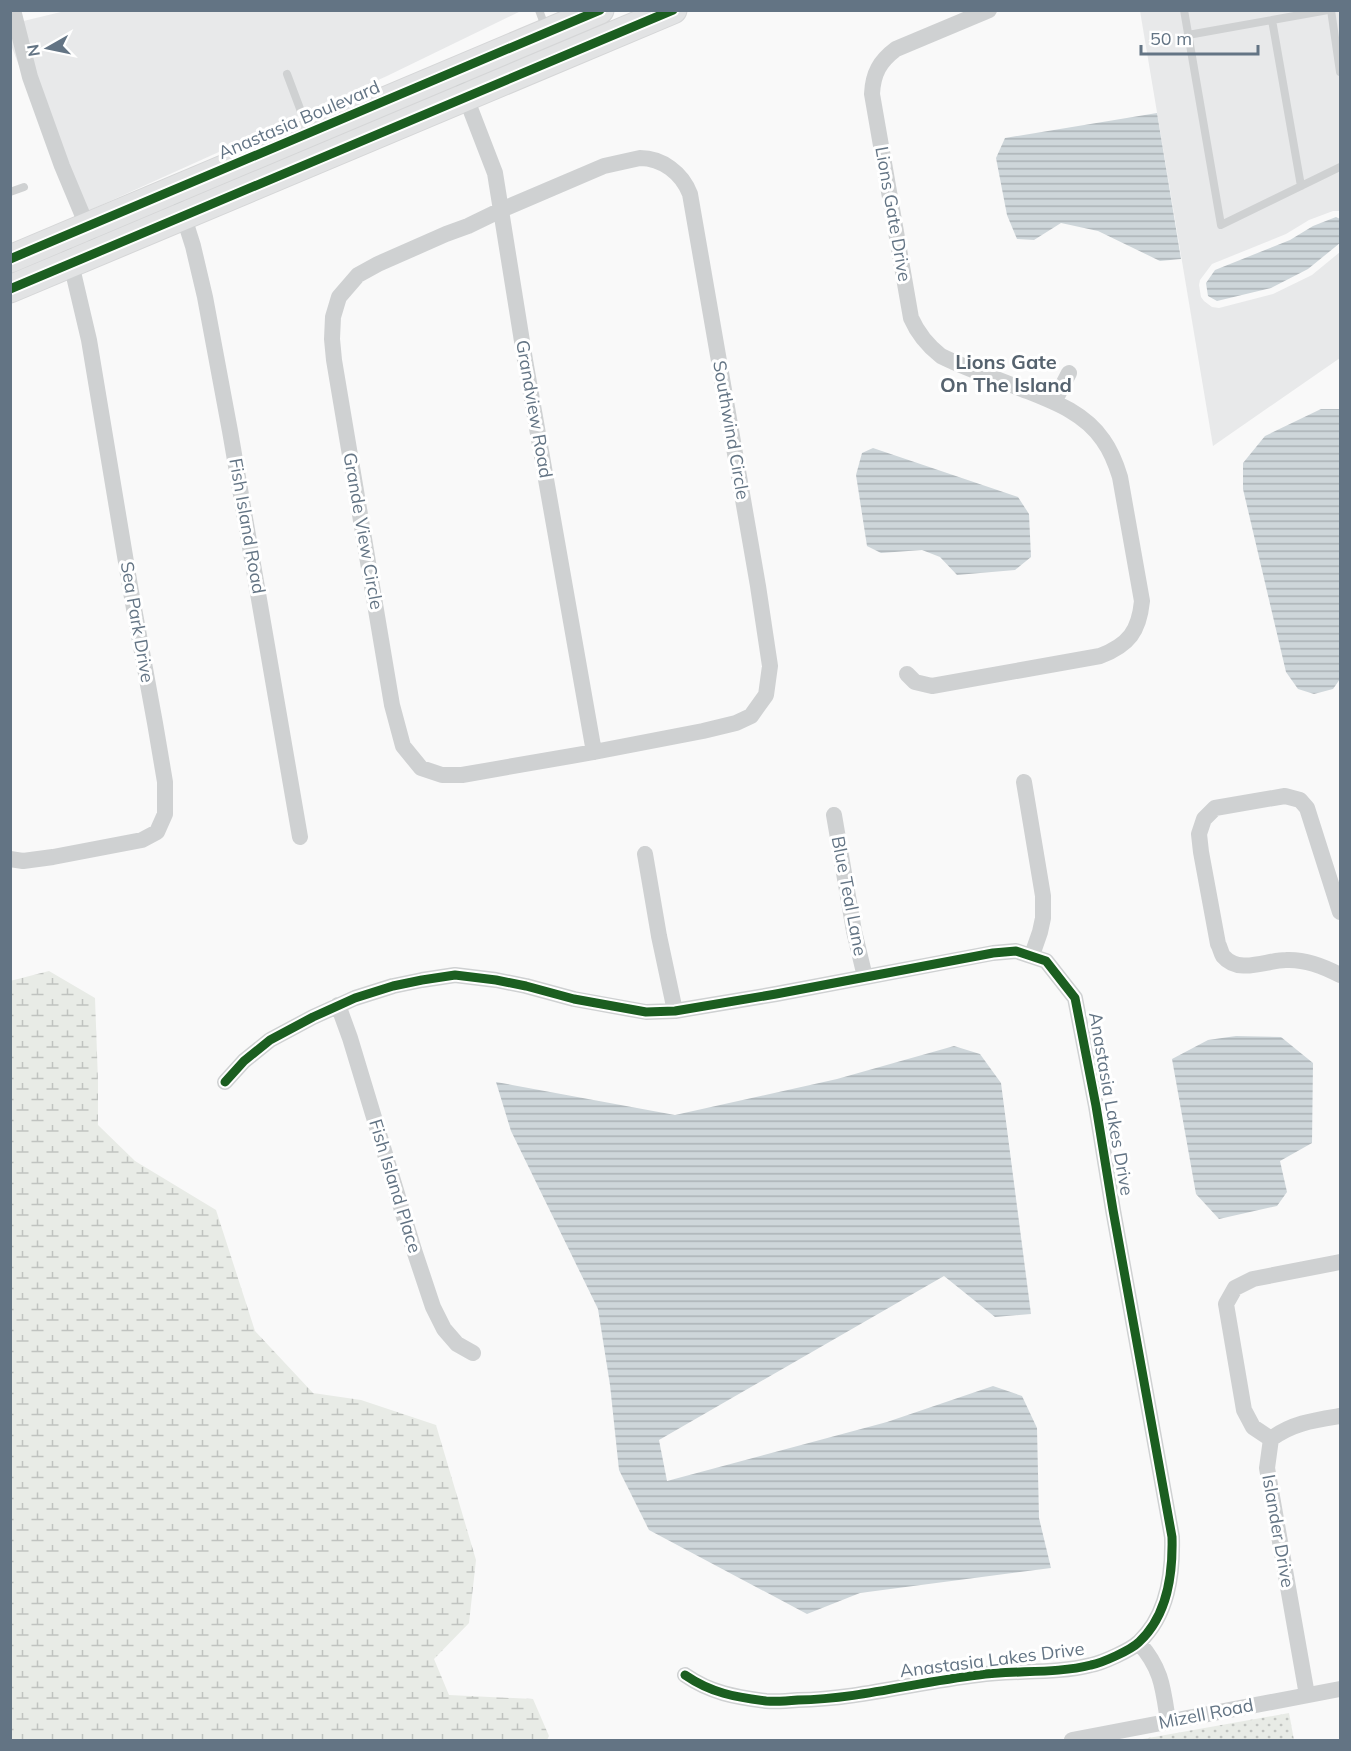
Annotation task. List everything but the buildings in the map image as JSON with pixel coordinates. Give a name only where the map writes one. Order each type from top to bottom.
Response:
[{"type":"main road","name":"Anastasia Boulevard","points":[[10,259],[456,71],[543,22],[600,10]]},
{"type":"main road","points":[[10,289],[673,10]]},
{"type":"street","points":[[13,10],[30,76],[62,166],[76,232],[98,253]]},
{"type":"street","name":"Lions Gate Drive","points":[[908,674],[915,682],[932,686],[1100,656],[1114,651],[1126,642],[1135,630],[1142,601],[1120,477],[1114,458],[1102,439],[1089,424],[1054,402],[941,356],[928,346],[918,333],[911,318],[872,94],[873,81],[877,69],[896,49],[989,10]]},
{"type":"street","name":"Grandview Road","points":[[456,71],[495,173],[525,360],[594,752]]},
{"type":"street","name":"Southwind Circle","points":[[501,210],[623,160],[646,158],[677,172],[690,194],[736,457],[770,666],[766,695],[751,716],[736,723],[594,752]]},
{"type":"street","name":"Fish Island Road","points":[[173,190],[193,246],[208,308],[300,837]]},
{"type":"street","name":"Grande View Circle","points":[[501,210],[378,264],[358,275],[339,297],[333,317],[334,360],[361,526],[392,705],[403,746],[422,768],[442,775],[462,775],[594,752]]},
{"type":"street","name":"Sea Park Drive","points":[[10,859],[23,861],[142,840],[157,832],[165,814],[165,782],[156,723],[88,340],[71,263],[76,232]]},
{"type":"street","points":[[1054,402],[1069,373]]},
{"type":"street","points":[[225,1082],[244,1061],[270,1040],[355,998],[422,980],[455,975],[496,980],[574,999],[646,1012],[675,1011],[993,953],[1016,951],[1032,955],[1043,918],[1043,896],[1024,782]]},
{"type":"street","points":[[1341,912],[1307,808],[1299,800],[1285,796],[1215,808],[1204,819],[1199,834],[1201,852],[1222,956],[1234,964],[1248,966],[1287,960],[1313,964],[1341,975]]},
{"type":"street","name":"Blue Teal Lane","points":[[834,816],[850,911],[865,977]]},
{"type":"street","points":[[645,854],[675,1011]]},
{"type":"street","name":"Anastasia Lakes Drive","points":[[686,1675],[700,1685],[720,1694],[768,1701],[865,1695],[918,1683],[977,1675],[1011,1671],[1066,1670],[1092,1665],[1138,1643],[1158,1619],[1167,1595],[1173,1562],[1172,1537],[1094,1095],[1075,998],[1046,961],[1032,955]]},
{"type":"street","name":"Fish Island Place","points":[[338,1005],[433,1307],[444,1329],[457,1344],[473,1353]]},
{"type":"street","points":[[1341,1262],[1253,1279],[1235,1288],[1226,1304],[1244,1410],[1253,1427],[1271,1439],[1282,1431],[1304,1422],[1341,1416]]},
{"type":"street","name":"Islander Drive","points":[[1271,1439],[1267,1468],[1307,1695]]},
{"type":"street","points":[[1138,1643],[1149,1655],[1158,1671],[1168,1721]]},
{"type":"street","name":"Mizell Road","points":[[1072,1740],[1341,1689]]},
{"type":"lane","points":[[1184,10],[1221,225],[1341,167]]},
{"type":"lane","points":[[1188,35],[1330,10],[1341,72]]},
{"type":"lane","points":[[1272,20],[1301,186]]},
{"type":"lane","points":[[287,74],[309,133]]},
{"type":"lane","points":[[10,192],[24,187]]},
{"type":"shaded area","points":[[65,11],[521,11],[387,76],[77,216],[11,45],[11,24]]},
{"type":"shaded area","points":[[1140,11],[1340,11],[1340,211],[1333,211],[1309,220],[1286,234],[1212,264],[1199,285],[1204,301],[1212,307],[1219,308],[1273,294],[1312,275],[1340,252],[1340,358],[1213,446]]},
{"type":"shaded area","points":[[1157,113],[1181,259],[1160,261],[1098,231],[1061,223],[1034,240],[1017,239],[1007,215],[996,158],[1005,138]]},
{"type":"shaded area","points":[[1336,217],[1340,219],[1340,243],[1308,269],[1271,288],[1217,301],[1208,296],[1206,283],[1215,270],[1290,240],[1313,226]]},
{"type":"shaded area","points":[[1321,409],[1340,409],[1340,679],[1333,689],[1314,694],[1298,689],[1286,672],[1243,489],[1243,463],[1265,436]]},
{"type":"shaded area","points":[[873,448],[1018,497],[1029,514],[1031,557],[1015,570],[957,575],[940,557],[922,550],[881,553],[867,546],[856,475],[862,453]]},
{"type":"shaded area","points":[[1236,1036],[1281,1037],[1313,1063],[1312,1143],[1280,1161],[1287,1192],[1277,1206],[1219,1219],[1196,1194],[1172,1059],[1208,1040]]},
{"type":"shaded area","points":[[954,1046],[980,1054],[1001,1083],[1031,1314],[995,1317],[944,1276],[659,1440],[667,1481],[887,1422],[993,1386],[1022,1396],[1037,1428],[1039,1518],[1051,1568],[860,1593],[807,1614],[649,1530],[619,1470],[610,1385],[598,1309],[511,1131],[496,1082],[675,1115],[837,1079]]},
{"type":"green space","points":[[49,971],[95,998],[98,1125],[135,1161],[216,1210],[255,1331],[313,1393],[361,1400],[436,1425],[476,1560],[469,1623],[434,1659],[449,1695],[533,1699],[549,1736],[547,1740],[11,1740],[10,981]]},
{"type":"green space","points":[[1289,1713],[1294,1740],[1137,1740]]},
{"type":"cycle path","points":[[10,259],[600,10]]},
{"type":"cycle path","points":[[10,289],[673,10]]},
{"type":"cycle path","points":[[225,1082],[244,1061],[270,1040],[313,1017],[355,998],[393,986],[455,975],[496,980],[574,999],[646,1012],[675,1011],[993,953],[1016,951],[1046,961],[1075,998],[1172,1537],[1170,1579],[1157,1619],[1135,1645],[1116,1656],[1091,1665],[1064,1670],[978,1675],[843,1697],[766,1701],[714,1690],[685,1675]]},
{"type":"district","name":"Lions Gate On The Island","points":[[1006,374]]}]
